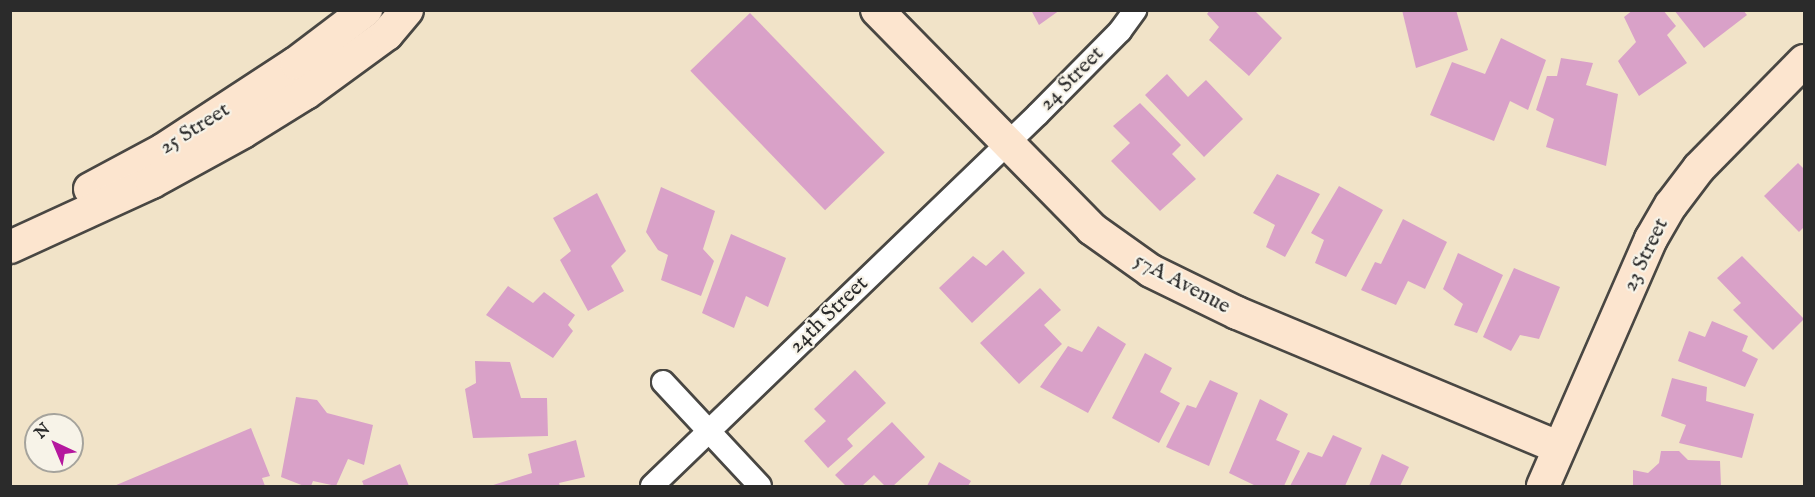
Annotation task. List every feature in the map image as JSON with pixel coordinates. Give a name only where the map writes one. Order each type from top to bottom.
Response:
[{"type":"street","name":"25 Street","points":[[10,226],[163,150],[296,63],[366,10]]},
{"type":"street","name":"25 Street","points":[[10,247],[152,182],[306,93],[387,34],[407,10]]},
{"type":"street","name":"57A Avenue","points":[[877,10],[1005,143],[1092,229],[1151,271],[1237,313],[1559,448]]},
{"type":"street","name":"24 Street","points":[[1005,143],[1120,31],[1135,10]]},
{"type":"street","name":"23 Street","points":[[1543,486],[1651,239],[1671,205],[1699,168],[1804,61]]},
{"type":"street","name":"24th Street","points":[[652,486],[1005,143]]},
{"type":"street","points":[[663,382],[760,486]]},
{"type":"building","points":[[1031,10],[1060,10],[1039,25]]},
{"type":"building","points":[[1210,10],[1254,10],[1282,38],[1249,76],[1209,40],[1219,27],[1207,14]]},
{"type":"building","points":[[1402,10],[1456,10],[1468,50],[1416,68]]},
{"type":"building","points":[[1633,10],[1663,10],[1676,26],[1667,35],[1687,63],[1639,96],[1618,61],[1636,42],[1624,17]]},
{"type":"building","points":[[1674,10],[1743,10],[1747,15],[1704,48]]},
{"type":"building","points":[[750,13],[885,153],[825,210],[690,71]]},
{"type":"building","points":[[1501,38],[1546,60],[1528,110],[1510,101],[1494,141],[1430,115],[1452,62],[1485,74]]},
{"type":"building","points":[[1561,58],[1593,63],[1586,85],[1618,94],[1606,166],[1546,147],[1554,119],[1536,110],[1547,76],[1557,76]]},
{"type":"building","points":[[1167,74],[1188,97],[1206,80],[1243,119],[1204,157],[1145,95]]},
{"type":"building","points":[[1140,103],[1181,145],[1172,154],[1196,179],[1160,211],[1111,161],[1130,143],[1113,126]]},
{"type":"building","points":[[1798,163],[1804,169],[1804,227],[1799,232],[1764,196]]},
{"type":"building","points":[[1277,174],[1320,194],[1285,257],[1266,247],[1275,225],[1253,213]]},
{"type":"building","points":[[1339,186],[1383,210],[1346,277],[1315,263],[1324,240],[1311,233]]},
{"type":"building","points":[[661,187],[715,211],[703,249],[714,261],[701,296],[661,280],[668,255],[658,250],[646,232]]},
{"type":"building","points":[[597,193],[626,251],[611,266],[624,291],[588,311],[560,260],[571,251],[553,218]]},
{"type":"building","points":[[1403,219],[1447,242],[1425,289],[1408,281],[1396,305],[1361,290],[1375,262],[1381,264]]},
{"type":"building","points":[[731,234],[786,258],[768,307],[746,296],[734,328],[702,313]]},
{"type":"building","points":[[1003,250],[1025,273],[972,323],[939,288],[973,256],[986,266]]},
{"type":"building","points":[[1458,253],[1503,275],[1477,333],[1454,325],[1463,304],[1443,289]]},
{"type":"building","points":[[1742,256],[1804,319],[1773,350],[1733,310],[1741,303],[1717,278]]},
{"type":"building","points":[[1514,268],[1560,287],[1539,339],[1520,335],[1511,351],[1483,337]]},
{"type":"building","points":[[508,286],[533,303],[544,292],[575,315],[568,325],[573,331],[553,358],[486,315]]},
{"type":"building","points":[[1040,288],[1061,310],[1044,325],[1062,344],[1019,384],[980,343]]},
{"type":"building","points":[[1712,321],[1748,336],[1742,351],[1758,359],[1745,387],[1678,361],[1689,331],[1705,337]]},
{"type":"building","points":[[1098,326],[1126,344],[1088,413],[1040,387],[1068,346],[1082,352]]},
{"type":"building","points":[[1145,353],[1172,368],[1160,392],[1180,403],[1159,443],[1112,418]]},
{"type":"building","points":[[475,361],[510,362],[521,398],[547,398],[548,436],[473,438],[465,389],[476,383]]},
{"type":"building","points":[[855,370],[886,403],[847,439],[853,446],[828,468],[804,441],[826,421],[814,409]]},
{"type":"building","points":[[1672,378],[1707,387],[1706,401],[1754,414],[1742,458],[1679,443],[1686,425],[1661,416]]},
{"type":"building","points":[[1210,380],[1238,393],[1209,466],[1166,447],[1187,405],[1196,408]]},
{"type":"building","points":[[296,397],[317,400],[327,413],[373,425],[364,465],[348,459],[336,486],[313,481],[311,486],[304,486],[281,477]]},
{"type":"building","points":[[1260,399],[1288,414],[1276,440],[1300,451],[1284,486],[1256,486],[1229,473]]},
{"type":"building","points":[[892,422],[925,457],[893,486],[885,486],[874,475],[862,486],[846,486],[835,475]]},
{"type":"building","points":[[251,428],[270,476],[262,478],[265,486],[114,486]]},
{"type":"building","points":[[1333,435],[1362,448],[1345,486],[1290,486],[1308,452],[1322,457]]},
{"type":"building","points":[[576,440],[585,477],[559,483],[560,486],[490,486],[532,473],[528,454]]},
{"type":"building","points":[[1661,451],[1679,451],[1688,460],[1720,461],[1721,486],[1633,486],[1633,470],[1648,473],[1659,463]]},
{"type":"building","points":[[1382,454],[1409,467],[1400,486],[1369,486]]},
{"type":"building","points":[[939,462],[971,481],[968,486],[927,486]]},
{"type":"building","points":[[400,464],[409,486],[364,486],[362,481]]}]
